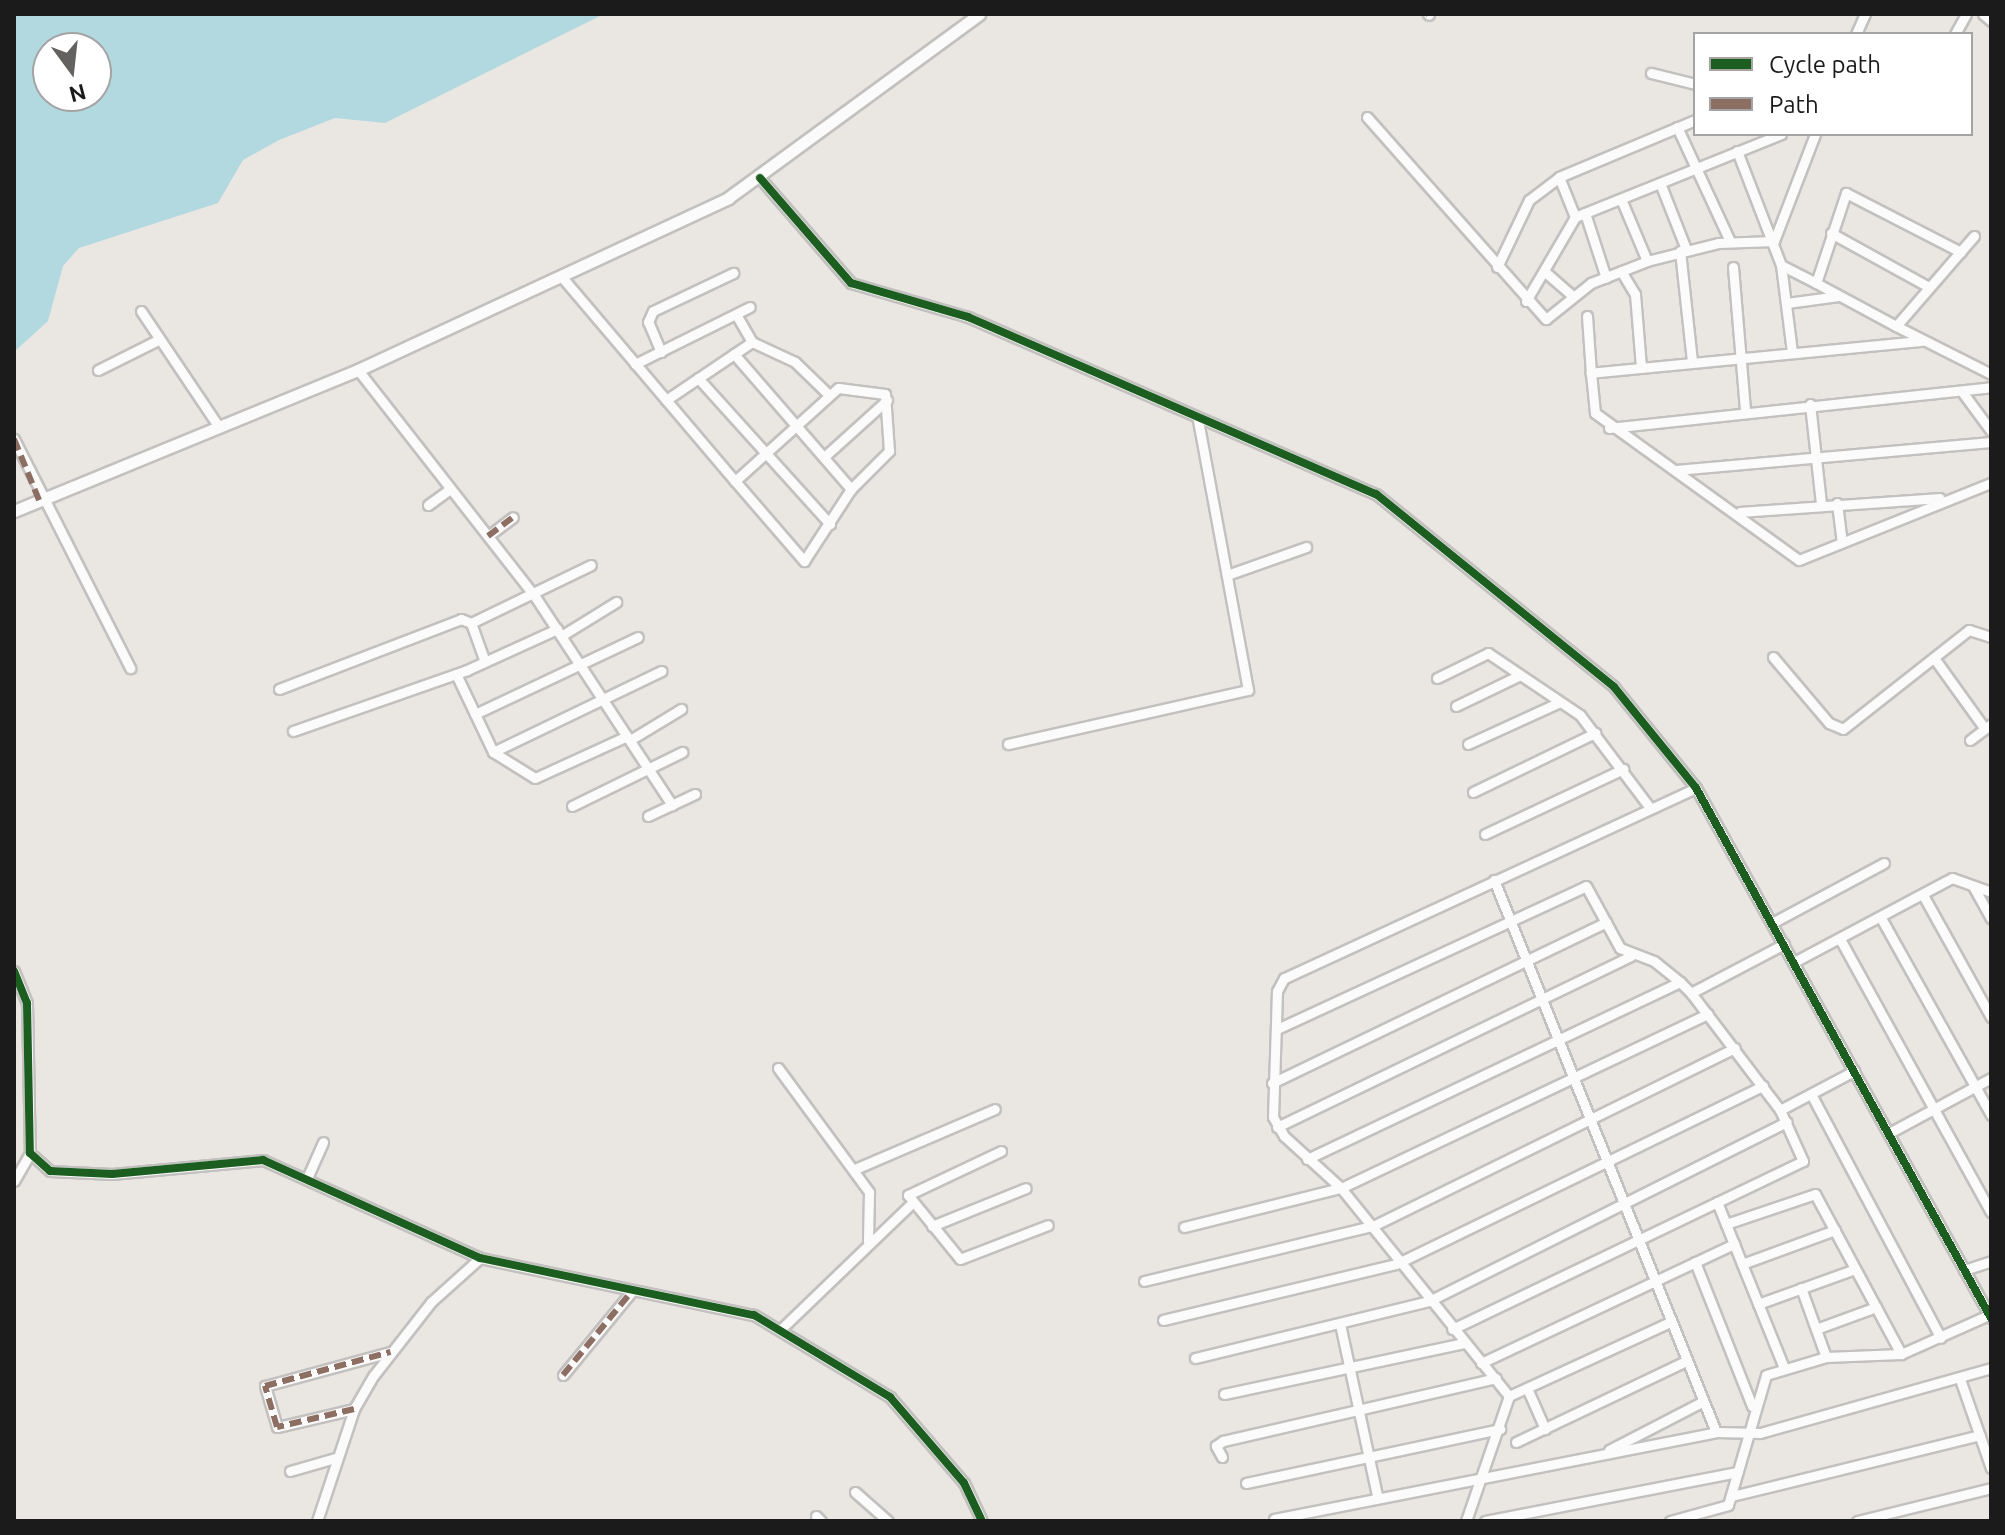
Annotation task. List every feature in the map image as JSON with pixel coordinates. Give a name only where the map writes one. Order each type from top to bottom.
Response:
[{"type":"street","points":[[14,511],[358,370],[707,209],[760,178],[979,14]]},
{"type":"street","points":[[1956,32],[1966,14]]},
{"type":"street","points":[[1983,14],[1991,21]]},
{"type":"street","points":[[1651,73],[1693,84]]},
{"type":"street","points":[[1367,117],[1526,301],[1546,319],[1572,295],[1647,261],[1730,241],[1774,241]]},
{"type":"street","points":[[1497,267],[1529,200],[1559,177],[1693,121]]},
{"type":"street","points":[[1677,127],[1730,241]]},
{"type":"street","points":[[1526,301],[1580,215],[1776,136]]},
{"type":"street","points":[[1774,241],[1814,136]]},
{"type":"street","points":[[1737,151],[1781,265],[1792,352]]},
{"type":"street","points":[[1559,177],[1580,215],[1606,278]]},
{"type":"street","points":[[760,178],[851,283],[968,317],[1198,419],[1341,475],[1408,516],[1614,687],[1696,788],[1990,1315],[1901,1354],[1826,1357],[1784,1368],[1762,1378],[1752,1406],[1732,1496],[1721,1509],[1670,1521]]},
{"type":"street","points":[[1660,183],[1683,250],[1692,362]]},
{"type":"street","points":[[1816,283],[1831,233],[1852,192],[1961,252]]},
{"type":"street","points":[[1621,199],[1647,261]]},
{"type":"street","points":[[1831,233],[1929,287]]},
{"type":"street","points":[[1896,326],[1974,236]]},
{"type":"street","points":[[1781,265],[1921,341],[1991,374]]},
{"type":"street","points":[[1733,267],[1745,410]]},
{"type":"street","points":[[1544,271],[1572,295]]},
{"type":"street","points":[[1621,271],[1635,294],[1641,367]]},
{"type":"street","points":[[661,352],[648,322],[653,311],[733,273]]},
{"type":"street","points":[[561,276],[635,364],[735,481],[804,561],[851,489],[889,451],[884,392],[849,386],[829,395],[735,481]]},
{"type":"street","points":[[1787,303],[1839,296]]},
{"type":"street","points":[[635,364],[750,307]]},
{"type":"street","points":[[141,311],[156,341],[219,427]]},
{"type":"street","points":[[737,316],[752,342],[795,362],[829,395]]},
{"type":"street","points":[[1587,316],[1595,413],[1609,428],[1740,512],[1797,560],[1991,483]]},
{"type":"street","points":[[98,370],[156,341]]},
{"type":"street","points":[[1591,373],[1921,341]]},
{"type":"street","points":[[666,400],[752,342]]},
{"type":"street","points":[[734,354],[851,489]]},
{"type":"street","points":[[358,370],[533,594],[672,805]]},
{"type":"street","points":[[698,378],[830,524]]},
{"type":"street","points":[[1609,428],[1745,410],[1963,393],[1991,387]]},
{"type":"street","points":[[1963,393],[1991,431]]},
{"type":"street","points":[[824,457],[887,400]]},
{"type":"street","points":[[1810,404],[1821,504]]},
{"type":"street","points":[[1008,744],[1244,694],[1249,680],[1198,419]]},
{"type":"street","points":[[14,439],[39,500],[130,668]]},
{"type":"street","points":[[1676,470],[1991,442]]},
{"type":"street","points":[[428,505],[450,489]]},
{"type":"street","points":[[1740,512],[1837,503],[1949,499]]},
{"type":"street","points":[[1837,503],[1842,542]]},
{"type":"street","points":[[488,536],[513,517]]},
{"type":"street","points":[[1227,575],[1306,547]]},
{"type":"street","points":[[279,689],[461,619],[471,623],[591,565]]},
{"type":"street","points":[[293,731],[456,674],[559,633],[616,602]]},
{"type":"street","points":[[471,623],[485,662]]},
{"type":"street","points":[[1773,657],[1838,729],[1969,630],[1991,637]]},
{"type":"street","points":[[475,714],[638,637]]},
{"type":"street","points":[[1437,678],[1488,653],[1595,733],[1650,808]]},
{"type":"street","points":[[1934,658],[1988,727],[1970,740]]},
{"type":"street","points":[[493,752],[661,671]]},
{"type":"street","points":[[456,674],[493,752],[537,778],[628,738],[681,709]]},
{"type":"street","points":[[1456,706],[1520,675]]},
{"type":"street","points":[[1468,744],[1558,703]]},
{"type":"street","points":[[1473,792],[1595,733]]},
{"type":"street","points":[[572,806],[682,752]]},
{"type":"street","points":[[1485,834],[1623,769]]},
{"type":"street","points":[[1509,1396],[1396,1264],[1375,1225],[1277,1127],[1272,1083],[1284,978],[1696,788]]},
{"type":"street","points":[[648,816],[695,794]]},
{"type":"street","points":[[1772,923],[1884,863]]},
{"type":"street","points":[[1794,962],[1952,878],[1991,892]]},
{"type":"street","points":[[1494,880],[1716,1432]]},
{"type":"street","points":[[1277,1029],[1586,886],[1606,922],[1631,956]]},
{"type":"street","points":[[1973,886],[1991,918]]},
{"type":"street","points":[[1923,895],[1991,1017]]},
{"type":"street","points":[[1881,918],[1991,1115]]},
{"type":"street","points":[[1272,1083],[1606,922]]},
{"type":"street","points":[[1840,939],[1991,1212]]},
{"type":"street","points":[[1691,993],[1784,944]]},
{"type":"street","points":[[1277,1127],[1631,956],[1654,961],[1691,993],[1780,1110],[1803,1161],[1452,1329]]},
{"type":"street","points":[[14,971],[27,1003],[30,1153],[14,1181]]},
{"type":"street","points":[[1307,1159],[1680,982]]},
{"type":"street","points":[[1184,1227],[1341,1188],[1708,1014]]},
{"type":"street","points":[[1144,1281],[1375,1225],[1735,1048]]},
{"type":"street","points":[[778,1068],[869,1192],[868,1241]]},
{"type":"street","points":[[1780,1110],[1854,1071]]},
{"type":"street","points":[[1889,1133],[1991,1078]]},
{"type":"street","points":[[1163,1320],[1396,1264],[1763,1086]]},
{"type":"street","points":[[1811,1094],[1941,1338]]},
{"type":"street","points":[[855,1169],[995,1109]]},
{"type":"street","points":[[1195,1358],[1429,1301],[1623,1200],[1787,1122]]},
{"type":"street","points":[[308,1176],[323,1142]]},
{"type":"street","points":[[1001,1151],[909,1190],[912,1203],[960,1259],[1048,1225]]},
{"type":"street","points":[[30,1153],[50,1171],[112,1174],[263,1160],[308,1176],[480,1258],[754,1315],[890,1397],[964,1483],[979,1519]]},
{"type":"street","points":[[932,1226],[1026,1188]]},
{"type":"street","points":[[1726,1224],[1808,1191],[1835,1230],[1901,1354]]},
{"type":"street","points":[[1717,1202],[1784,1368]]},
{"type":"street","points":[[780,1330],[836,1283],[841,1264],[912,1203]]},
{"type":"street","points":[[1742,1264],[1835,1230]]},
{"type":"street","points":[[1481,1363],[1734,1244]]},
{"type":"street","points":[[317,1521],[335,1458],[354,1409],[390,1352],[480,1258]]},
{"type":"street","points":[[1964,1270],[1991,1261]]},
{"type":"street","points":[[1695,1262],[1752,1406]]},
{"type":"street","points":[[1758,1304],[1855,1269]]},
{"type":"street","points":[[1801,1288],[1826,1357]]},
{"type":"street","points":[[563,1375],[632,1291]]},
{"type":"street","points":[[1816,1329],[1876,1307]]},
{"type":"street","points":[[1509,1396],[1670,1322]]},
{"type":"street","points":[[1340,1324],[1377,1495]]},
{"type":"street","points":[[1224,1394],[1463,1343]]},
{"type":"street","points":[[354,1409],[277,1427],[265,1386],[390,1352]]},
{"type":"street","points":[[1516,1442],[1686,1361]]},
{"type":"street","points":[[1274,1519],[1377,1495],[1485,1479],[1716,1432],[1747,1434],[1961,1382],[1991,1368]]},
{"type":"street","points":[[1222,1457],[1218,1443],[1357,1408],[1496,1378]]},
{"type":"street","points":[[1961,1382],[1991,1468]]},
{"type":"street","points":[[1527,1388],[1545,1429]]},
{"type":"street","points":[[1466,1521],[1485,1479],[1509,1396]]},
{"type":"street","points":[[1598,1455],[1702,1402]]},
{"type":"street","points":[[1246,1483],[1368,1453],[1500,1429]]},
{"type":"street","points":[[1732,1496],[1980,1435]]},
{"type":"street","points":[[290,1471],[335,1458]]},
{"type":"street","points":[[1485,1521],[1737,1472]]},
{"type":"street","points":[[1857,1521],[1991,1488]]},
{"type":"street","points":[[855,1492],[888,1521]]},
{"type":"water","points":[[14,14],[604,14],[385,123],[335,118],[279,140],[243,160],[218,203],[79,248],[63,266],[48,321],[14,352]]},
{"type":"marked path","points":[[14,439],[39,500]]},
{"type":"marked path","points":[[488,536],[513,517]]},
{"type":"marked path","points":[[563,1375],[632,1291]]},
{"type":"marked path","points":[[354,1409],[277,1427],[265,1386],[390,1352]]},
{"type":"cycle path","points":[[760,178],[851,283],[968,317],[1376,494],[1614,687],[1696,788],[1991,1318]]},
{"type":"cycle path","points":[[14,971],[27,1003],[30,1153],[50,1171],[112,1174],[263,1160],[480,1258],[754,1315],[890,1397],[964,1483],[982,1521]]}]
